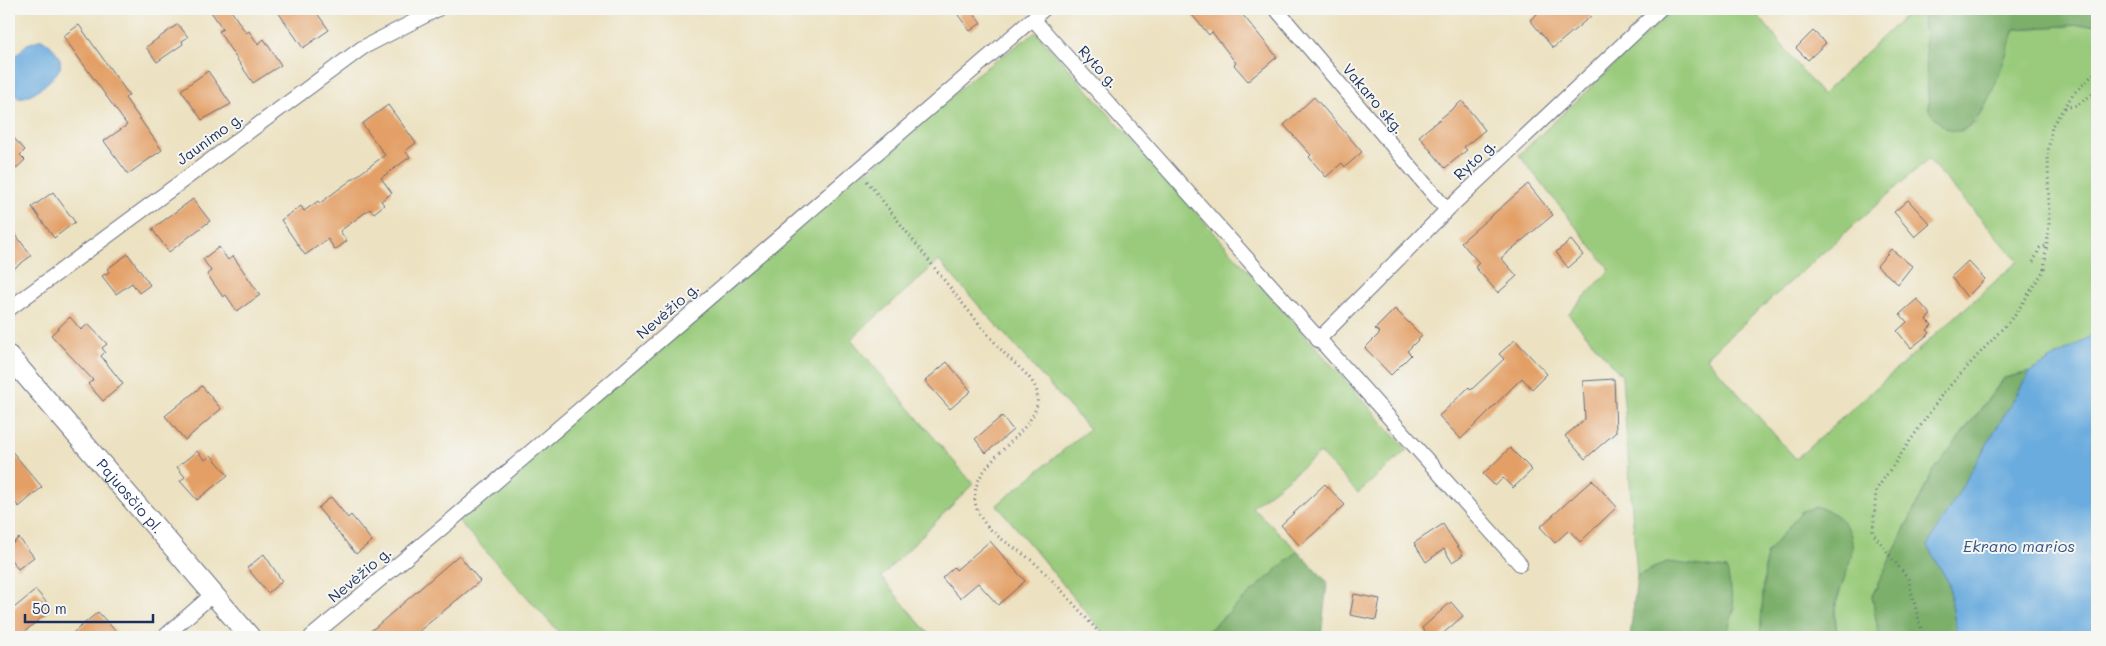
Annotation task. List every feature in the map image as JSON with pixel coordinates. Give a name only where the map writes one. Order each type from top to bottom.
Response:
[{"type":"main road","name":"Pajuosčio pl.","points":[[9,356],[250,637]]},
{"type":"street","name":"Jaunimo g.","points":[[9,309],[362,48],[438,9]]},
{"type":"street","name":"Nevėžio g.","points":[[311,637],[463,510],[1044,9]]},
{"type":"street","name":"Vakaro skg.","points":[[1276,9],[1446,210]]},
{"type":"street","name":"Ryto g.","points":[[1318,340],[1446,210],[1660,9]]},
{"type":"street","name":"Ryto g.","points":[[1033,19],[1520,564]]},
{"type":"street","points":[[164,637],[213,594]]},
{"type":"path","points":[[1919,637],[1922,632],[1908,579],[1873,533],[1876,490],[1944,392],[2015,315],[2044,270],[2048,245],[2048,152],[2052,126],[2073,94],[2097,71]]},
{"type":"path","points":[[2064,108],[2077,105],[2097,91]]},
{"type":"path","points":[[857,169],[982,327],[1035,387],[1038,393],[1037,406],[1029,420],[979,477],[975,491],[976,506],[982,521],[1006,543],[1038,566],[1103,637]]},
{"type":"path","points":[[2033,262],[2040,248],[2048,245]]},
{"type":"green space","points":[[1673,9],[1753,9],[1822,95],[1912,9],[1923,9],[1929,109],[1962,131],[1975,123],[1984,109],[2015,29],[2097,24],[2097,332],[2030,372],[2004,378],[1932,473],[1872,596],[1879,637],[1837,637],[1835,608],[1853,547],[1766,554],[1760,637],[1726,637],[1734,609],[1667,562],[1637,576],[1622,376],[1568,314],[1610,270],[1519,155]],"holes":[[[1928,159],[2018,261],[1796,459],[1706,357]]]},
{"type":"green space","points":[[1923,9],[2097,9],[2097,24],[2015,29],[2003,65],[1984,108],[1972,123],[1959,131],[1945,127],[1929,109]]},
{"type":"green space","points":[[1036,32],[1407,450],[1358,493],[1320,453],[1252,507],[1298,551],[1201,637],[1107,637],[997,505],[1089,429],[939,261],[851,339],[973,484],[881,577],[931,637],[563,637],[455,517],[857,169],[869,171],[974,76]]},
{"type":"green space","points":[[2030,372],[1927,546],[1949,583],[1957,637],[1879,637],[1872,596],[1932,473],[2005,378]]},
{"type":"green space","points":[[1815,507],[1828,510],[1839,518],[1847,527],[1851,538],[1850,560],[1835,607],[1837,637],[1760,637],[1766,554],[1802,511]]},
{"type":"green space","points":[[1298,551],[1327,582],[1321,637],[1201,637]]},
{"type":"green space","points":[[1667,562],[1727,569],[1734,609],[1726,637],[1630,637],[1637,576]]},
{"type":"water","points":[[42,39],[58,55],[60,68],[53,78],[42,87],[30,95],[18,98],[9,90],[9,62],[27,44]]},
{"type":"water","name":"Ekrano marios","points":[[2097,332],[2097,637],[1957,637],[1949,583],[1927,546],[2030,372]]},
{"type":"building","points":[[209,9],[230,9],[246,33],[249,31],[258,44],[264,39],[281,65],[253,83],[219,31],[223,29]]},
{"type":"building","points":[[276,9],[314,9],[329,30],[303,48]]},
{"type":"building","points":[[966,9],[970,9],[981,23],[970,31],[958,15]]},
{"type":"building","points":[[1187,9],[1238,9],[1277,57],[1248,81],[1234,65],[1236,63],[1212,32],[1209,35]]},
{"type":"building","points":[[1543,9],[1584,9],[1591,16],[1553,48],[1530,20]]},
{"type":"building","points":[[178,24],[188,37],[182,41],[183,44],[157,62],[146,47]]},
{"type":"building","points":[[79,25],[129,95],[125,98],[162,150],[128,174],[104,141],[127,125],[63,36]]},
{"type":"building","points":[[1813,31],[1826,43],[1808,60],[1796,48]]},
{"type":"building","points":[[208,71],[231,104],[202,120],[181,90]]},
{"type":"building","points":[[1314,97],[1362,152],[1345,167],[1342,163],[1326,177],[1309,157],[1311,155],[1284,125]]},
{"type":"building","points":[[1462,101],[1485,130],[1464,147],[1467,150],[1445,168],[1419,136]]},
{"type":"building","points":[[388,105],[416,143],[405,151],[410,157],[381,178],[392,193],[381,201],[384,205],[374,213],[370,209],[340,231],[347,241],[335,250],[328,239],[305,255],[281,220],[301,206],[304,211],[318,201],[320,203],[385,155],[362,124]]},
{"type":"building","points":[[9,133],[25,150],[20,155],[25,160],[9,175]]},
{"type":"building","points":[[1528,184],[1553,215],[1501,258],[1517,276],[1498,293],[1475,267],[1479,263],[1461,242]]},
{"type":"building","points":[[53,192],[75,222],[54,238],[32,207]]},
{"type":"building","points":[[193,199],[210,221],[169,252],[152,229]]},
{"type":"building","points":[[1908,200],[1930,224],[1915,237],[1894,212]]},
{"type":"building","points":[[9,225],[31,256],[9,272]]},
{"type":"building","points":[[1571,240],[1583,255],[1568,268],[1556,252]]},
{"type":"building","points":[[219,247],[228,260],[233,256],[260,295],[237,311],[226,295],[223,297],[207,274],[211,271],[203,259]]},
{"type":"building","points":[[1891,249],[1912,266],[1898,284],[1877,266]]},
{"type":"building","points":[[128,254],[150,285],[139,293],[132,283],[116,294],[102,276],[109,272],[107,269]]},
{"type":"building","points":[[1968,261],[1985,279],[1967,297],[1951,277]]},
{"type":"building","points":[[1917,299],[1931,315],[1926,319],[1932,325],[1927,330],[1930,333],[1911,348],[1897,331],[1907,322],[1900,314]]},
{"type":"building","points":[[1395,309],[1422,336],[1407,351],[1411,355],[1391,375],[1365,348],[1380,333],[1375,329]]},
{"type":"building","points":[[70,317],[81,330],[88,324],[107,344],[102,348],[105,352],[101,356],[123,384],[103,401],[88,384],[93,380],[51,335]]},
{"type":"building","points":[[1515,340],[1547,374],[1532,389],[1522,378],[1461,439],[1439,416],[1469,387],[1471,390],[1504,359],[1499,354]]},
{"type":"building","points":[[947,362],[971,391],[950,409],[925,381]]},
{"type":"building","points":[[1614,379],[1616,432],[1585,459],[1565,436],[1585,419],[1583,381]]},
{"type":"building","points":[[202,386],[221,409],[185,440],[165,416]]},
{"type":"building","points":[[1002,416],[1013,430],[986,453],[975,439]]},
{"type":"building","points":[[9,448],[42,487],[19,507],[9,496]]},
{"type":"building","points":[[1510,448],[1532,470],[1513,488],[1503,478],[1495,486],[1483,474]]},
{"type":"building","points":[[197,451],[205,460],[211,455],[228,475],[197,500],[180,481],[185,477],[177,467]]},
{"type":"building","points":[[1592,480],[1617,507],[1580,542],[1569,530],[1555,543],[1540,527]]},
{"type":"building","points":[[1325,484],[1345,505],[1300,546],[1281,525]]},
{"type":"building","points":[[331,497],[348,518],[351,515],[372,541],[356,554],[318,508]]},
{"type":"building","points":[[1443,524],[1463,555],[1452,562],[1444,549],[1426,562],[1414,543]]},
{"type":"building","points":[[19,538],[34,557],[18,569],[9,557],[9,546]]},
{"type":"building","points":[[990,541],[1025,581],[998,605],[978,583],[960,598],[942,578],[954,567],[956,570]]},
{"type":"building","points":[[264,554],[282,581],[268,593],[247,568]]},
{"type":"building","points":[[459,555],[480,581],[412,637],[364,637]]},
{"type":"building","points":[[36,590],[52,609],[18,637],[9,637],[9,612]]},
{"type":"building","points":[[1354,594],[1380,599],[1376,620],[1350,615]]},
{"type":"building","points":[[1451,602],[1463,616],[1439,637],[1429,637],[1422,628]]},
{"type":"building","points":[[98,612],[121,637],[68,637]]}]
